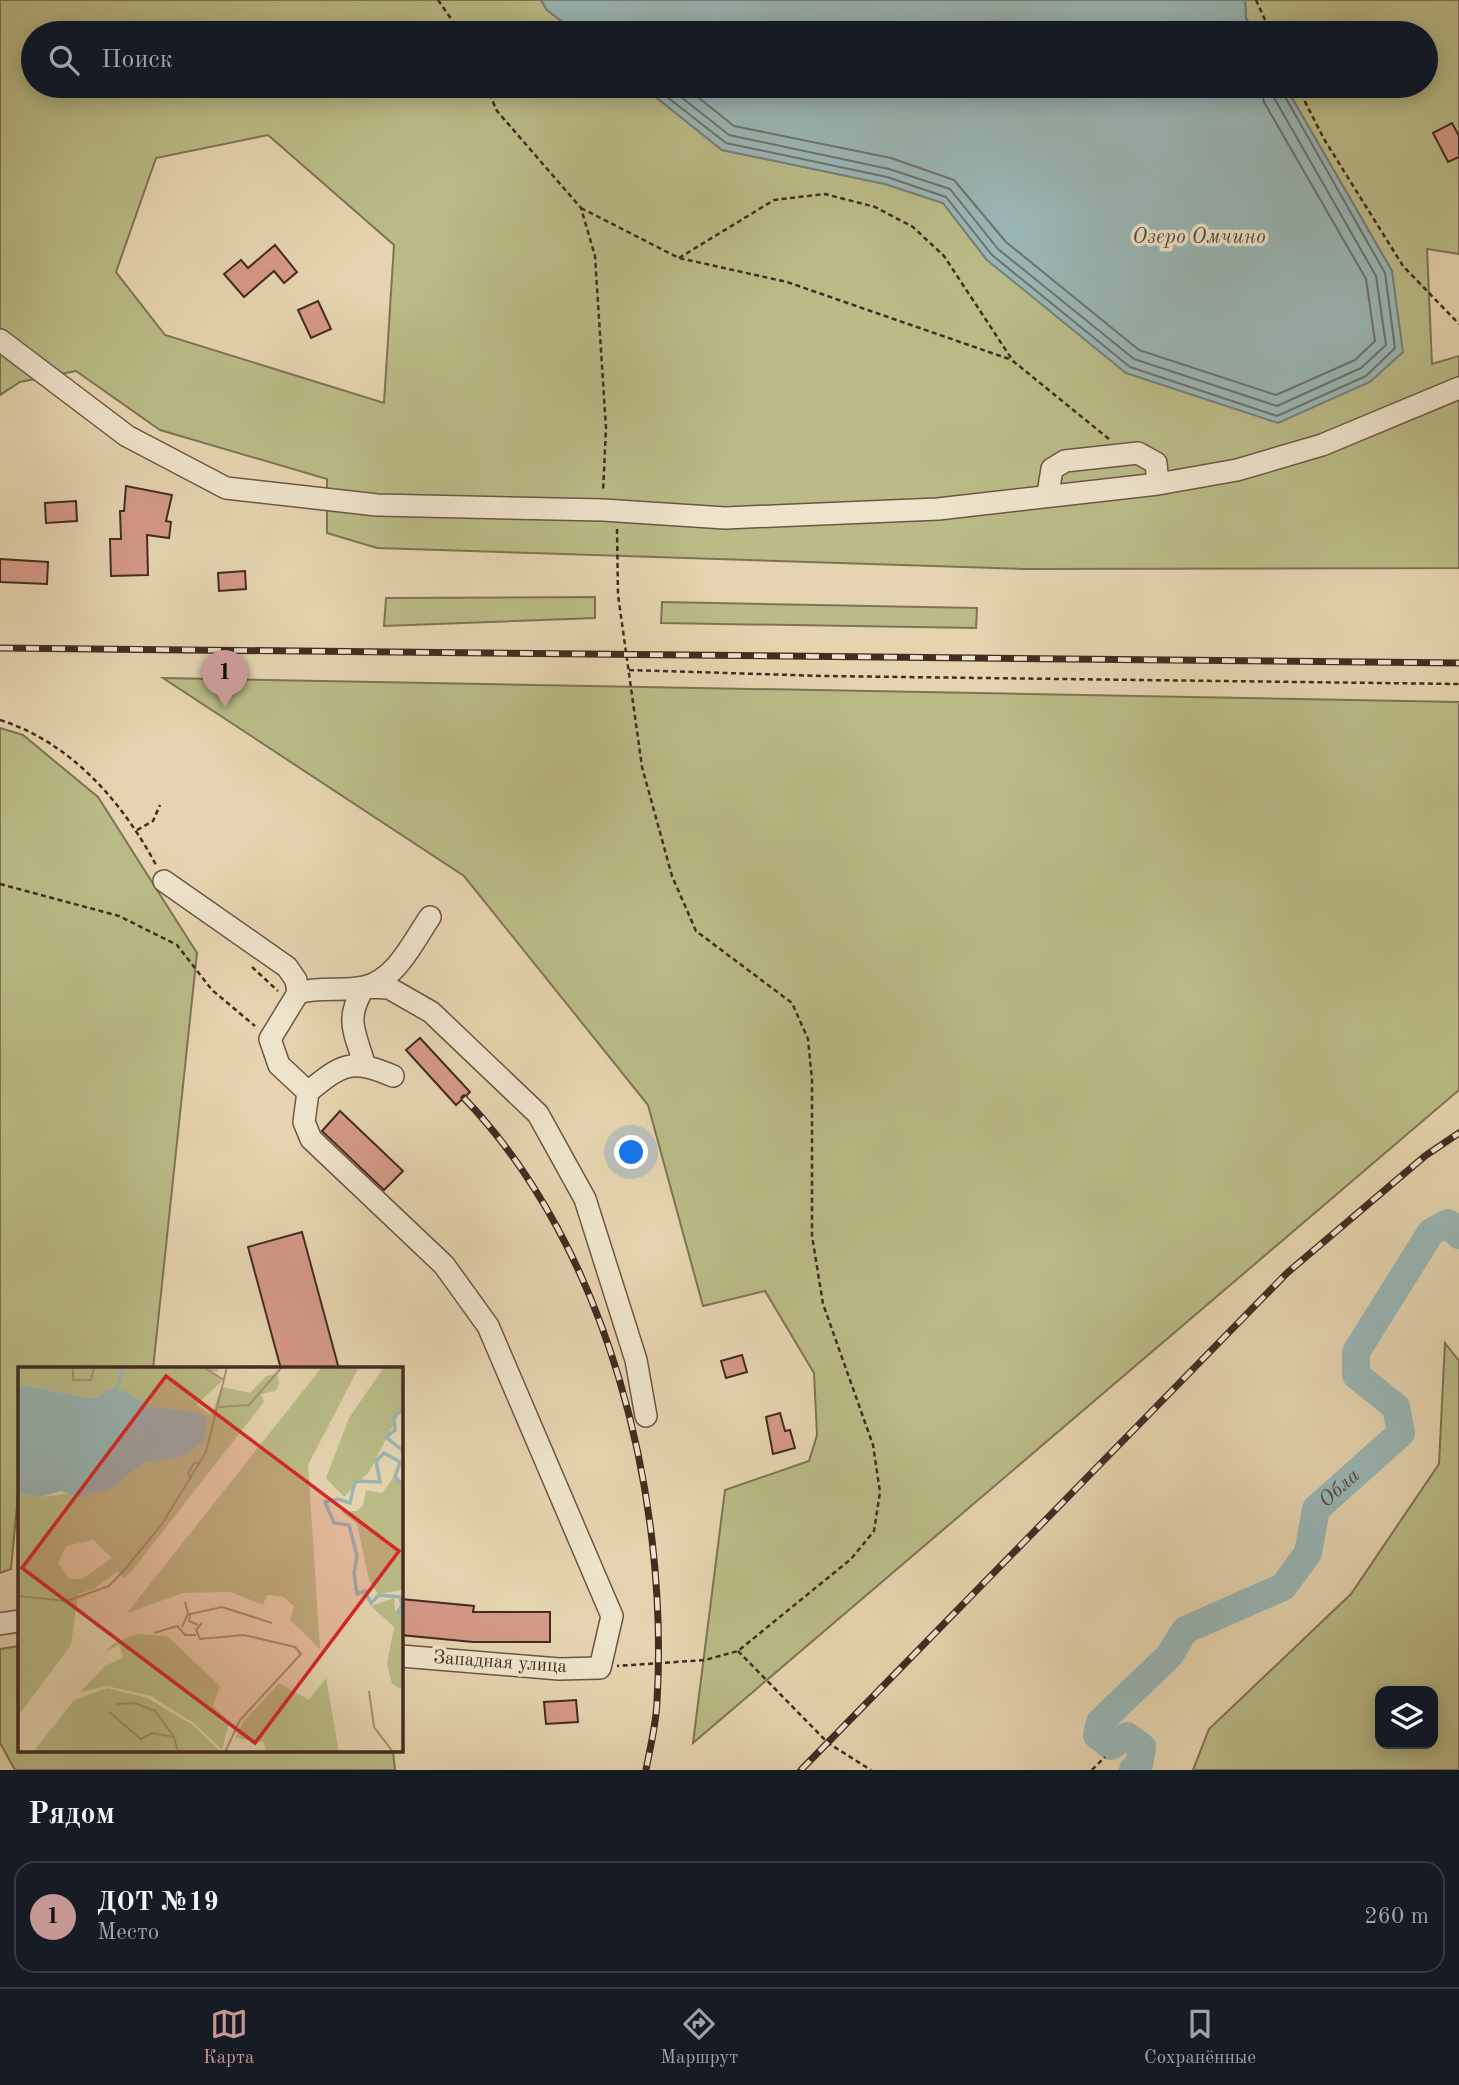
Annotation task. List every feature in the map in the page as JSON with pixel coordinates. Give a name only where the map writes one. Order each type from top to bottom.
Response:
[{"type":"street","points":[[0,340],[127,436],[226,488],[377,505],[609,510],[725,518],[938,509],[1048,494],[1158,484],[1237,470],[1322,445],[1459,388]]},
{"type":"street","points":[[1048,494],[1052,469],[1065,461],[1138,453],[1156,463],[1158,484]]},
{"type":"street","points":[[164,881],[288,967],[296,980],[298,993],[270,1039],[279,1065],[308,1093]]},
{"type":"street","points":[[364,1063],[353,1024],[352,1008],[364,987],[386,976],[401,961],[429,917]]},
{"type":"street","points":[[298,993],[316,988],[389,988],[431,1012],[538,1114],[585,1199],[636,1360],[646,1416]]},
{"type":"street","points":[[393,1076],[364,1063],[334,1071],[308,1093],[304,1122],[311,1139],[444,1265],[488,1325],[612,1616],[600,1668]]},
{"type":"street","points":[[0,1624],[18,1622]]},
{"type":"street","name":"Западная улица","points":[[402,1656],[559,1669],[600,1668]]},
{"type":"path","points":[[438,0],[453,21]]},
{"type":"path","points":[[1256,0],[1266,21]]},
{"type":"path","points":[[491,98],[497,111],[531,154],[560,180],[581,208],[595,256],[600,306],[609,510],[642,767],[672,876],[696,931],[792,1003],[808,1039],[812,1080],[812,1236],[823,1304],[873,1445],[880,1492],[874,1531],[851,1559],[738,1651],[705,1660],[600,1668]]},
{"type":"path","points":[[1303,98],[1324,139],[1403,266],[1459,324]]},
{"type":"path","points":[[679,258],[774,200],[825,194],[875,207],[913,227],[944,256],[1013,361],[1129,454]]},
{"type":"path","points":[[581,208],[679,258],[787,282],[1013,361]]},
{"type":"path","points":[[629,670],[824,676],[1459,684]]},
{"type":"path","points":[[0,720],[56,744],[96,781],[137,830],[164,881]]},
{"type":"path","points":[[137,830],[153,821],[160,805]]},
{"type":"path","points":[[0,884],[119,916],[177,945],[212,990],[270,1039]]},
{"type":"path","points":[[250,965],[272,982],[285,1014]]},
{"type":"path","points":[[738,1651],[828,1743],[871,1770]]},
{"type":"path","points":[[1092,1770],[1105,1757]]},
{"type":"green space","points":[[0,0],[541,0],[547,10],[561,21],[21,21],[21,98],[657,98],[722,150],[885,184],[943,203],[987,260],[1392,271],[1292,98],[1438,98],[1438,21],[1248,21],[1245,0],[1459,0],[1459,254],[1427,249],[1432,364],[1459,356],[1459,568],[1023,569],[377,548],[327,533],[327,479],[160,430],[76,371],[20,382],[0,395]],"holes":[[[268,135],[394,245],[384,403],[165,335],[116,272],[156,158]]]},
{"type":"green space","points":[[595,597],[595,618],[384,626],[386,598]]},
{"type":"green space","points":[[662,602],[977,608],[976,628],[661,623]]},
{"type":"green space","points":[[163,678],[1459,702],[1459,1090],[693,1743],[725,1490],[809,1461],[817,1435],[814,1373],[765,1291],[703,1306],[648,1105],[464,876]]},
{"type":"green space","points":[[0,728],[23,735],[98,797],[197,953],[153,1367],[18,1367],[18,1495],[11,1569],[0,1573]]},
{"type":"green space","points":[[1445,1343],[1459,1361],[1459,1770],[1193,1770],[1209,1729],[1351,1594],[1439,1464]]},
{"type":"green space","points":[[18,1646],[18,1752],[393,1752],[395,1770],[15,1770],[0,1743],[0,1649]]},
{"type":"water","points":[[541,0],[1245,0],[1248,21],[561,21],[547,10]]},
{"type":"water","name":"Озеро Омчино","points":[[657,98],[1292,98],[1392,271],[1403,352],[1370,382],[1278,423],[1126,373],[987,260],[943,203],[885,184],[722,150]]},
{"type":"building","points":[[1452,123],[1459,136],[1459,157],[1448,162],[1433,133]]},
{"type":"building","points":[[275,245],[297,272],[284,283],[274,271],[244,297],[224,274],[241,260],[248,268]]},
{"type":"building","points":[[318,301],[331,329],[311,338],[298,310]]},
{"type":"building","points":[[126,486],[172,495],[166,521],[171,522],[169,538],[147,535],[148,575],[111,576],[110,539],[121,539],[120,511],[124,511]]},
{"type":"building","points":[[76,501],[77,521],[46,523],[45,503]]},
{"type":"building","points":[[0,559],[48,562],[47,584],[0,582]]},
{"type":"building","points":[[245,571],[246,589],[219,591],[218,573]]},
{"type":"building","points":[[420,1038],[470,1092],[456,1105],[406,1050]]},
{"type":"building","points":[[340,1111],[403,1171],[384,1190],[322,1131]]},
{"type":"building","points":[[302,1232],[338,1367],[280,1367],[248,1247]]},
{"type":"building","points":[[742,1355],[747,1372],[726,1378],[721,1361]]},
{"type":"building","points":[[780,1413],[785,1431],[790,1430],[795,1448],[773,1454],[766,1417]]},
{"type":"building","points":[[402,1599],[474,1606],[473,1612],[550,1612],[550,1642],[473,1642],[402,1635]]},
{"type":"building","points":[[576,1700],[578,1722],[546,1724],[544,1702]]},
{"type":"waterway","name":"Обла","points":[[1133,1770],[1139,1765],[1142,1747],[1127,1736],[1111,1746],[1097,1735],[1100,1722],[1169,1656],[1185,1630],[1283,1587],[1308,1553],[1316,1509],[1401,1433],[1396,1407],[1356,1375],[1356,1352],[1431,1232],[1448,1223],[1459,1235]]},
{"type":"railway","points":[[0,648],[1459,663]]},
{"type":"railway","points":[[464,1098],[514,1159],[557,1227],[592,1301],[619,1380],[639,1461],[652,1542],[658,1623],[656,1711],[646,1770]]},
{"type":"railway","points":[[801,1770],[1287,1273],[1425,1156],[1459,1133]]},
{"type":"place","name":"ДОТ №19","points":[[225,708]]}]
